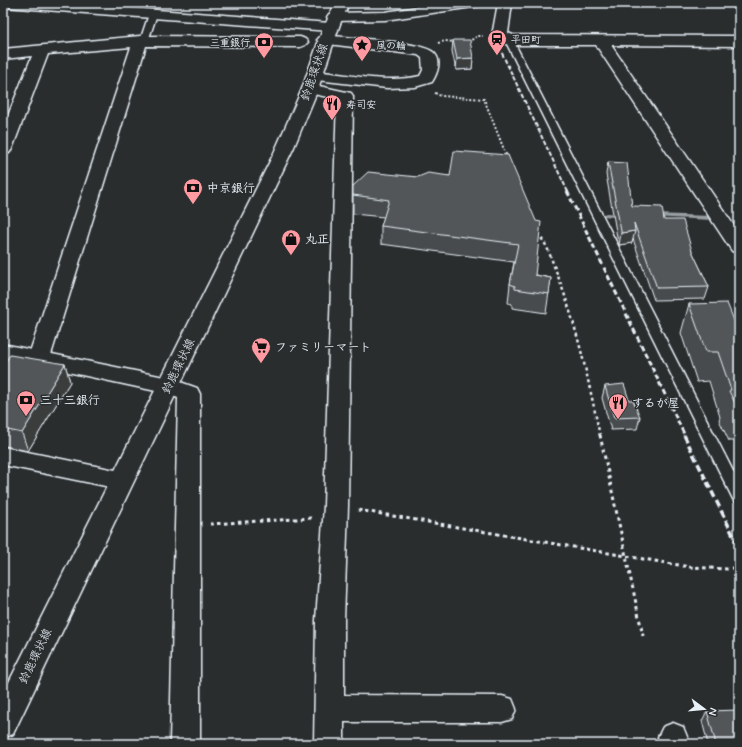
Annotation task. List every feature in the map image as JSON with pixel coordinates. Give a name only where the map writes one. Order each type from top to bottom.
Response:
[{"type":"street","points":[[4,3],[41,4],[330,28],[423,52],[429,56],[430,70],[426,79],[420,81],[312,82]]},
{"type":"street","name":"鈴鹿環状線","points":[[3,724],[120,480],[286,147],[312,82],[330,28],[342,3]]},
{"type":"street","points":[[330,28],[385,16],[473,3]]},
{"type":"street","points":[[505,3],[504,38],[602,41],[739,41]]},
{"type":"street","points":[[3,54],[142,41],[300,42]]},
{"type":"street","points":[[39,358],[142,41]]},
{"type":"street","points":[[602,41],[736,238]]},
{"type":"street","points":[[3,149],[42,50]]},
{"type":"street","points":[[312,82],[345,96],[336,511],[330,620],[329,744]]},
{"type":"street","points":[[3,351],[168,386],[189,394],[185,744]]},
{"type":"street","points":[[3,456],[120,480]]},
{"type":"street","points":[[329,708],[502,709]]},
{"type":"lane","points":[[142,41],[153,14]]},
{"type":"lane","points":[[504,38],[510,44],[739,497]]},
{"type":"path","points":[[466,43],[478,36],[504,38]]},
{"type":"path","points":[[423,52],[432,45],[445,41],[459,42]]},
{"type":"path","points":[[420,81],[430,90],[441,96],[484,99],[509,163]]},
{"type":"path","points":[[534,228],[537,235],[541,237],[549,253],[574,322],[627,555],[643,636]]},
{"type":"path","points":[[188,525],[336,511],[627,555],[690,567],[727,569],[739,567]]},
{"type":"building","points":[[453,40],[470,40],[473,58],[457,59]]},
{"type":"building","points":[[454,151],[508,155],[536,221],[541,222],[535,275],[551,278],[549,294],[515,289],[515,286],[510,284],[518,244],[381,226],[389,200],[353,195],[353,186],[368,172],[418,177],[428,173],[450,176]]},
{"type":"building","points":[[608,162],[627,163],[632,206],[662,207],[664,220],[683,220],[692,251],[709,287],[657,288],[634,223],[635,231],[621,233]]},
{"type":"building","points":[[727,303],[739,333],[739,411],[729,391],[731,390],[718,352],[706,352],[689,304]]},
{"type":"building","points":[[10,355],[65,364],[22,433],[3,429],[3,365]]},
{"type":"building","points":[[624,384],[629,400],[633,400],[640,417],[614,418],[605,386]]},
{"type":"building","points":[[739,710],[739,744],[716,744],[707,711]]},
{"type":"waterway","points":[[606,215],[622,216]]},
{"type":"waterway","points":[[654,216],[712,218]]},
{"type":"railway","points":[[499,47],[568,192]]},
{"type":"railway","points":[[567,191],[685,436]]},
{"type":"railway","points":[[684,435],[739,547]]},
{"type":"place","name":"平田町","points":[[497,56]]},
{"type":"place","name":"三重銀行","points":[[264,59]]},
{"type":"place","name":"風の輪","points":[[362,62]]},
{"type":"place","name":"寿司安","points":[[332,121]]},
{"type":"place","name":"中京銀行","points":[[193,205]]},
{"type":"place","name":"丸正","points":[[291,256]]},
{"type":"place","name":"ファミリーマート","points":[[261,364]]},
{"type":"place","name":"三十三銀行","points":[[26,417]]},
{"type":"place","name":"するが屋","points":[[618,420]]}]
